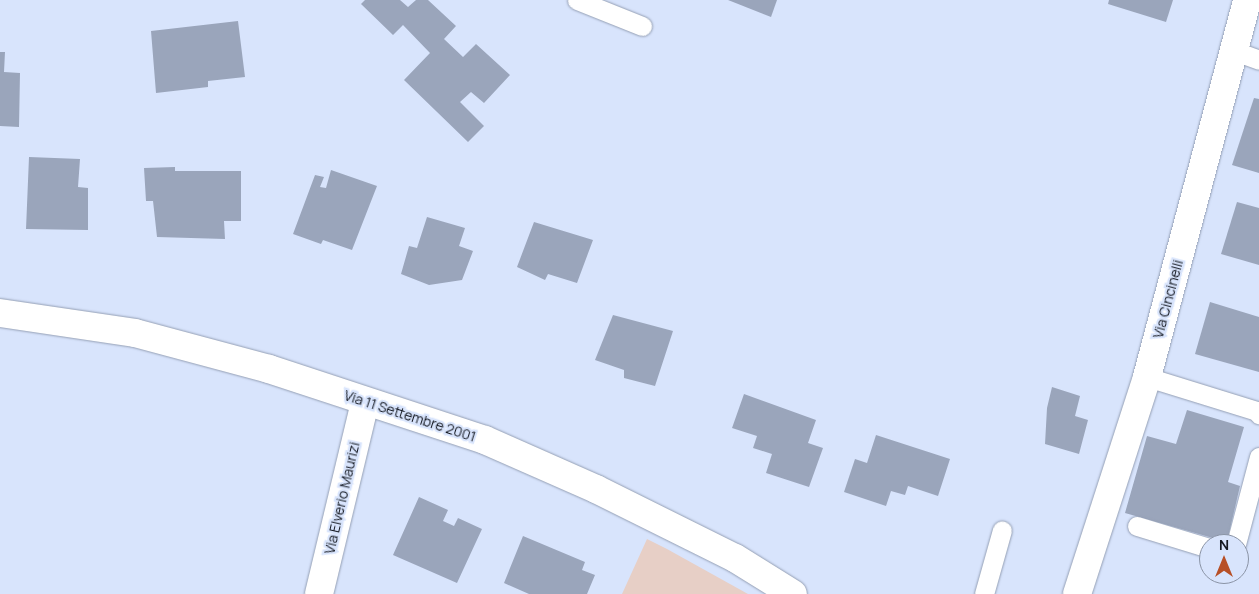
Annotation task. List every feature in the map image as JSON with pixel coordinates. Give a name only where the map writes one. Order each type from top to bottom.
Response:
[{"type":"street","name":"Via Cincinelli","points":[[1077,594],[1147,377],[1232,50],[1247,0]]},
{"type":"street","name":"Via 11 Settembre 2001","points":[[0,314],[134,333],[269,369],[485,440],[587,485],[735,558],[793,594]]},
{"type":"street","name":"Via Elverio Maurizi","points":[[319,594],[365,402]]},
{"type":"lane","points":[[576,0],[642,26]]},
{"type":"lane","points":[[1232,50],[1259,60]]},
{"type":"lane","points":[[1147,377],[1257,411],[1259,414]]},
{"type":"lane","points":[[1239,534],[1259,457]]},
{"type":"lane","points":[[1138,526],[1199,545]]},
{"type":"lane","points":[[984,594],[1002,530]]},
{"type":"shaded area","points":[[647,539],[667,549],[748,594],[622,594]]},
{"type":"building","points":[[365,0],[400,0],[408,7],[416,0],[428,0],[456,26],[444,39],[463,57],[476,44],[510,75],[484,103],[471,92],[460,102],[484,126],[468,142],[404,80],[430,53],[403,25],[393,35],[361,4]]},
{"type":"building","points":[[728,0],[777,0],[771,17]]},
{"type":"building","points":[[1109,0],[1173,0],[1166,22],[1108,4]]},
{"type":"building","points":[[238,21],[245,77],[208,81],[208,87],[156,93],[151,31]]},
{"type":"building","points":[[0,52],[5,52],[4,72],[20,73],[19,127],[0,126]]},
{"type":"building","points":[[1254,98],[1259,99],[1259,173],[1232,165]]},
{"type":"building","points":[[29,157],[80,159],[78,187],[88,188],[88,230],[26,229]]},
{"type":"building","points":[[175,167],[175,171],[241,171],[241,221],[224,221],[225,239],[157,237],[153,201],[146,201],[144,168]]},
{"type":"building","points":[[331,170],[377,186],[352,250],[323,240],[321,244],[293,234],[315,175],[324,177],[320,187],[326,188]]},
{"type":"building","points":[[1237,202],[1259,208],[1259,265],[1221,254]]},
{"type":"building","points":[[427,217],[465,228],[459,246],[473,251],[462,280],[429,285],[401,274],[409,246],[417,248]]},
{"type":"building","points":[[534,222],[593,240],[577,283],[548,274],[545,280],[517,267]]},
{"type":"building","points":[[1210,302],[1259,317],[1259,372],[1195,354]]},
{"type":"building","points":[[613,315],[673,331],[655,386],[624,378],[624,370],[595,360]]},
{"type":"building","points":[[1052,387],[1080,396],[1075,416],[1088,420],[1079,454],[1045,444],[1047,408]]},
{"type":"building","points":[[744,394],[816,420],[808,443],[823,448],[809,487],[766,473],[772,454],[753,448],[757,436],[732,428]]},
{"type":"building","points":[[1187,410],[1244,427],[1228,482],[1240,486],[1229,534],[1199,534],[1125,513],[1147,436],[1176,444]]},
{"type":"building","points":[[876,435],[950,459],[938,496],[908,486],[905,495],[891,491],[886,506],[844,492],[855,459],[867,463]]},
{"type":"building","points":[[419,497],[448,510],[443,521],[454,526],[458,518],[482,529],[457,583],[393,555]]},
{"type":"building","points":[[523,536],[585,562],[582,570],[595,575],[587,594],[529,594],[504,583]]}]
